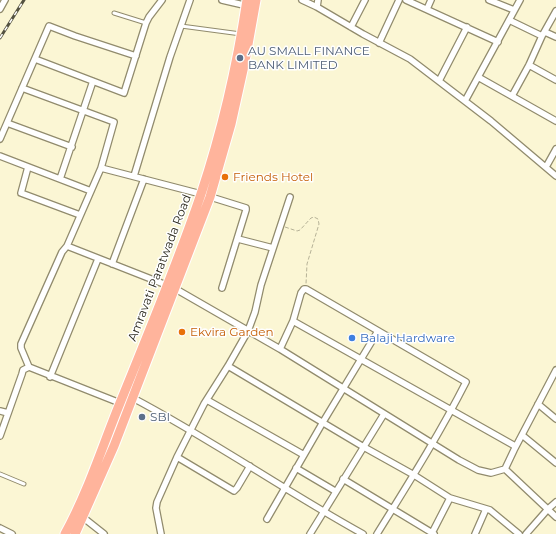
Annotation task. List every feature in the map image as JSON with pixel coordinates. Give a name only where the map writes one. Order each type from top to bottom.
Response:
[{"type":"main road","name":"Amravati Paratwada Road","points":[[206,195],[237,61],[241,34],[251,3]]},
{"type":"main road","name":"Amravati Paratwada Road","points":[[65,534],[80,515],[114,446],[128,396],[206,195],[232,117],[245,61],[251,3]]},
{"type":"main road","name":"Amravati Paratwada Road","points":[[75,534],[80,515],[120,403],[128,396]]},
{"type":"street","points":[[35,60],[124,93],[146,23],[162,0]]},
{"type":"street","points":[[134,176],[190,0]]},
{"type":"street","points":[[222,0],[251,3]]},
{"type":"street","points":[[302,0],[410,59],[465,101],[556,176]]},
{"type":"street","points":[[317,7],[318,0]]},
{"type":"street","points":[[351,27],[365,0]]},
{"type":"street","points":[[379,43],[399,0]]},
{"type":"street","points":[[406,0],[498,42]]},
{"type":"street","points":[[427,9],[431,0]]},
{"type":"street","points":[[489,0],[514,10]]},
{"type":"street","points":[[465,101],[520,0]]},
{"type":"street","points":[[512,96],[556,12]]},
{"type":"street","points":[[509,20],[544,34],[556,37]]},
{"type":"street","points":[[0,139],[49,26],[136,56]]},
{"type":"street","points":[[439,81],[467,27]]},
{"type":"street","points":[[529,65],[556,80]]},
{"type":"street","points":[[478,77],[556,121]]},
{"type":"street","points":[[60,179],[93,81]]},
{"type":"street","points":[[22,88],[114,122],[101,168],[67,246],[62,252],[21,344],[21,348],[29,367],[120,403]]},
{"type":"street","points":[[7,123],[72,147]]},
{"type":"street","points":[[546,167],[556,149]]},
{"type":"street","points":[[0,156],[91,191]]},
{"type":"street","points":[[28,167],[21,194],[80,215]]},
{"type":"street","points":[[101,168],[206,195],[246,208],[238,239],[222,288]]},
{"type":"street","points":[[112,264],[144,179]]},
{"type":"street","points":[[161,534],[156,506],[178,457],[207,400],[228,366],[243,337],[248,332],[255,312],[261,285],[290,197]]},
{"type":"street","points":[[238,239],[273,248]]},
{"type":"street","points":[[67,246],[171,287],[280,349],[343,389],[478,470],[491,473],[505,469],[556,372]]},
{"type":"street","points":[[50,376],[98,259]]},
{"type":"street","points":[[280,349],[293,321],[302,290],[306,288],[466,382],[452,410],[414,475],[377,534]]},
{"type":"street","points":[[293,321],[516,446]]},
{"type":"street","points":[[267,519],[322,422],[378,331]]},
{"type":"street","points":[[228,366],[414,475],[450,498],[490,510],[519,534]]},
{"type":"street","points":[[0,436],[23,370],[29,367]]},
{"type":"street","points":[[128,396],[191,431],[323,512],[363,534]]},
{"type":"street","points":[[207,400],[304,455]]},
{"type":"street","points":[[538,404],[556,419]]},
{"type":"street","points":[[0,410],[8,413]]},
{"type":"street","points":[[310,534],[384,414]]},
{"type":"street","points":[[522,435],[556,463]]},
{"type":"street","points":[[178,457],[234,491],[250,466]]},
{"type":"street","points":[[296,468],[336,491]]},
{"type":"street","points":[[505,469],[556,517]]},
{"type":"street","points":[[344,479],[433,533],[450,498]]},
{"type":"street","points":[[526,534],[556,502]]},
{"type":"street","points":[[474,534],[486,509]]},
{"type":"street","points":[[80,515],[104,534]]},
{"type":"street","points":[[0,528],[12,534]]},
{"type":"lane","points":[[114,13],[146,23]]},
{"type":"lane","points":[[181,26],[241,34]]},
{"type":"lane","points":[[0,474],[24,484]]},
{"type":"path","points":[[280,226],[296,231],[300,230],[311,218],[314,217],[318,219],[319,224],[307,264],[306,288]]},
{"type":"railway","points":[[0,38],[24,0]]},
{"type":"place","name":"AU SMALL FINANCE BANK LIMITED","points":[[240,58]]},
{"type":"place","name":"Friends Hotel","points":[[225,177]]},
{"type":"place","name":"Ekvira Garden","points":[[182,332]]},
{"type":"place","name":"Balaji Hardware","points":[[352,338]]},
{"type":"place","name":"SBI","points":[[142,417]]}]
